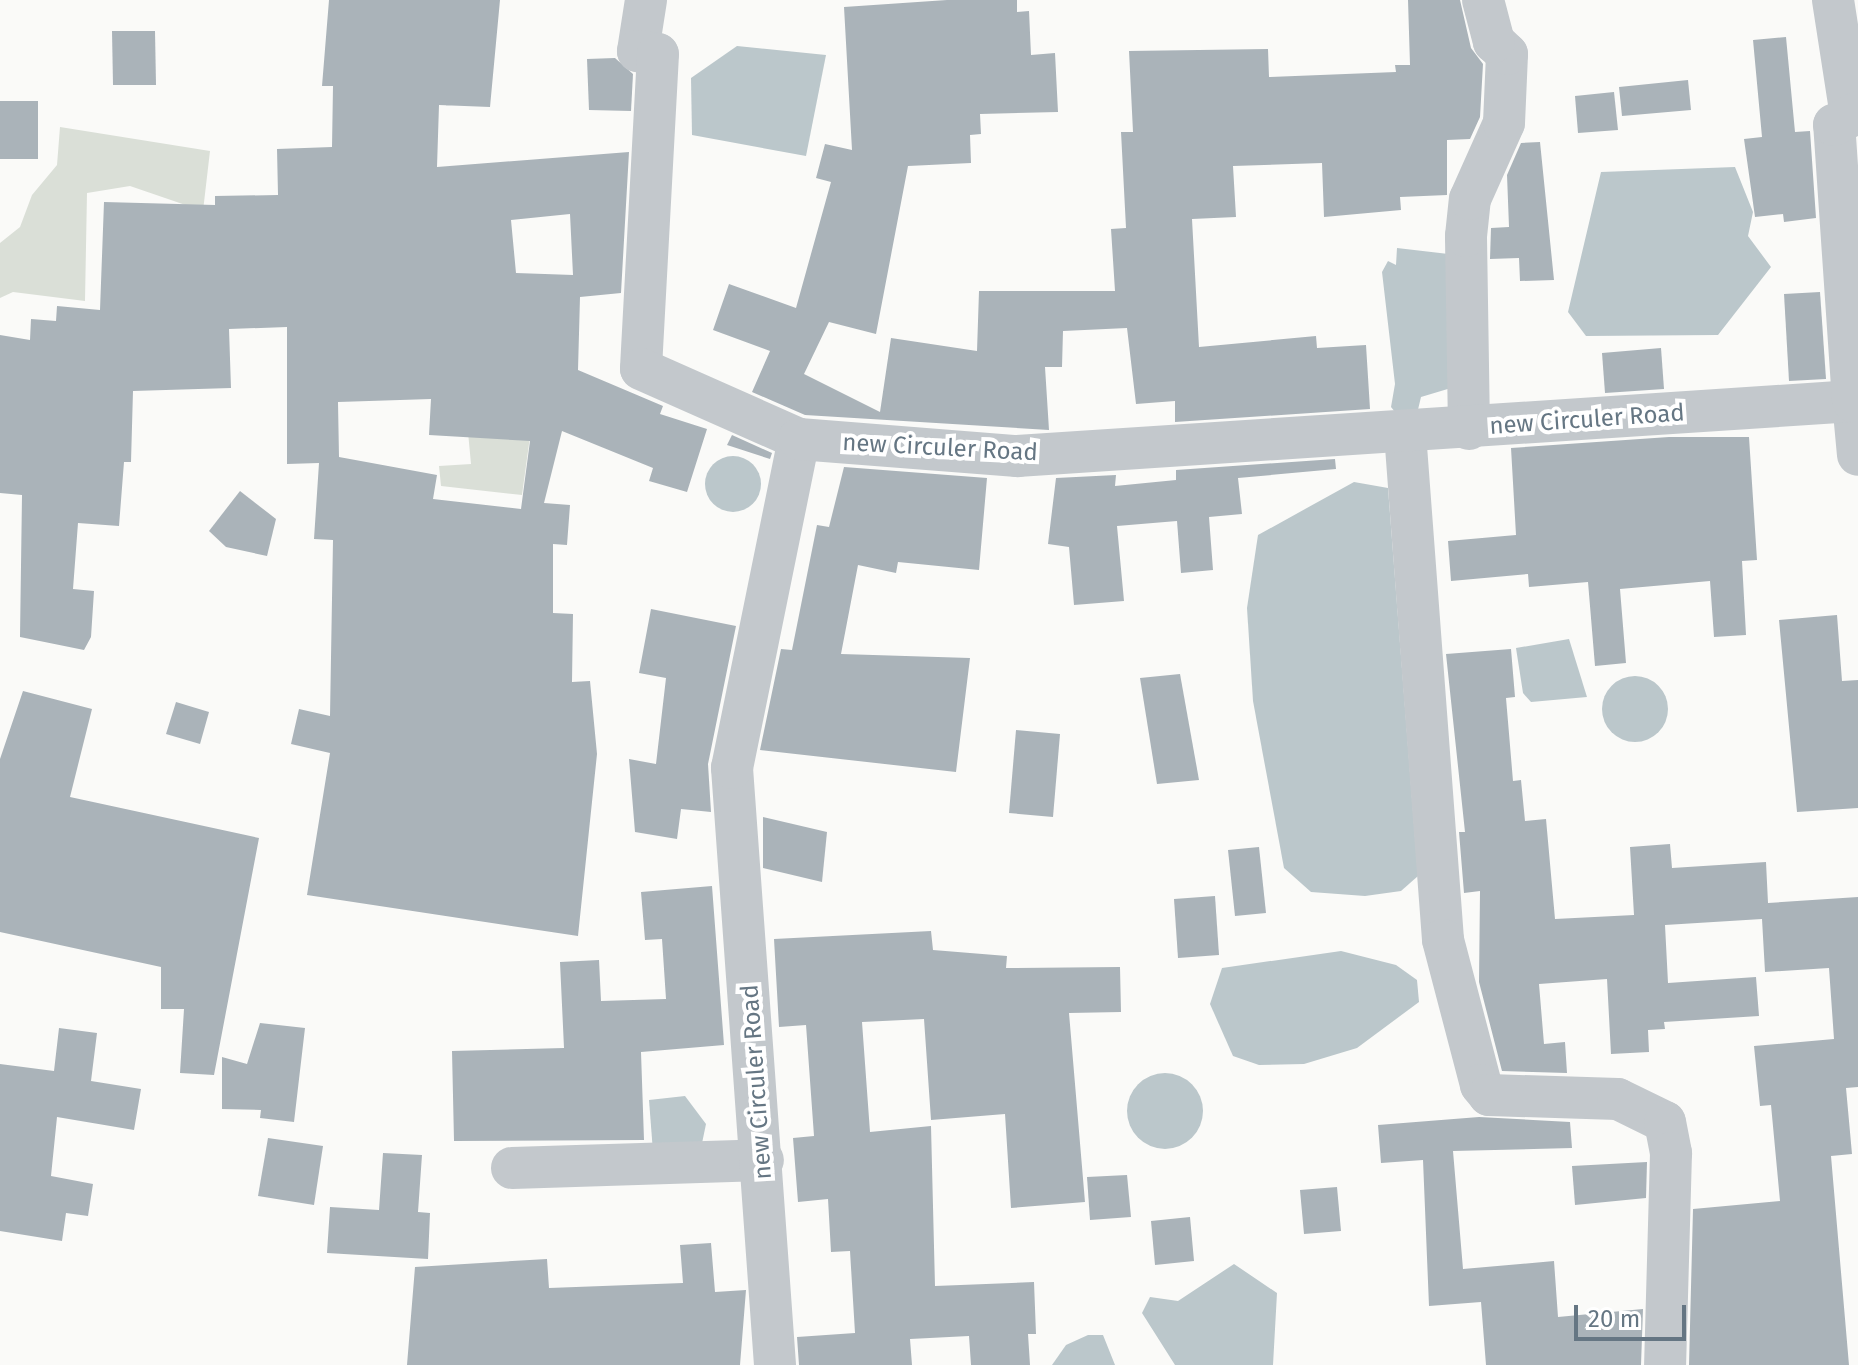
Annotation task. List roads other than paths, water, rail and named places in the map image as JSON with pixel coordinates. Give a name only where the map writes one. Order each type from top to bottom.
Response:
[{"type":"street","points":[[646,0],[638,51],[658,54],[641,369],[799,439]]},
{"type":"street","points":[[1469,429],[1466,236],[1470,199],[1504,123],[1507,54],[1494,42],[1483,0]]},
{"type":"street","points":[[1833,0],[1855,114],[1834,125],[1858,455]]},
{"type":"street","name":"new Circuler Road","points":[[775,1365],[763,1160],[732,768],[799,439],[1017,456],[1469,429],[1853,401]]},
{"type":"street","points":[[1405,433],[1443,940],[1481,1085],[1489,1095],[1618,1099],[1665,1122],[1671,1153],[1665,1365]]},
{"type":"street","points":[[512,1168],[763,1160]]}]
